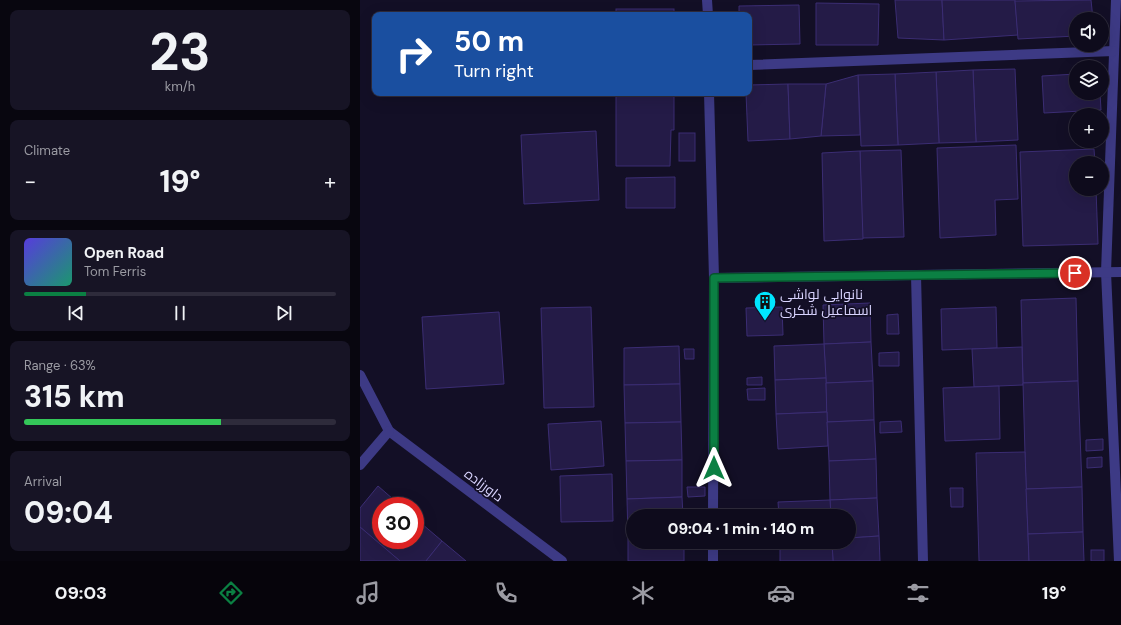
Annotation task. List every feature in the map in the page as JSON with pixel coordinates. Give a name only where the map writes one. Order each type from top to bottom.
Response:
[{"type":"street","points":[[707,0],[708,12]]},
{"type":"street","points":[[1116,0],[1106,272],[1119,561]]},
{"type":"street","points":[[752,65],[1114,51]]},
{"type":"street","points":[[709,96],[714,278],[713,509]]},
{"type":"street","points":[[714,278],[1121,272]]},
{"type":"street","points":[[916,275],[923,561]]},
{"type":"street","points":[[360,375],[389,431],[360,466]]},
{"type":"street","name":"داورزاده","points":[[389,431],[562,561]]},
{"type":"street","points":[[713,549],[713,561]]},
{"type":"building","points":[[895,0],[942,0],[944,40],[898,38]]},
{"type":"building","points":[[942,0],[1015,0],[1018,35],[944,40]]},
{"type":"building","points":[[1091,0],[1092,12],[1069,12],[1069,36],[1018,39],[1015,1]]},
{"type":"building","points":[[816,3],[879,4],[878,45],[816,45]]},
{"type":"building","points":[[799,5],[800,44],[752,45],[752,12],[739,12],[739,6]]},
{"type":"building","points":[[616,9],[674,9],[674,12],[616,12]]},
{"type":"building","points":[[1015,69],[1018,140],[976,142],[973,70]]},
{"type":"building","points":[[973,70],[976,142],[939,143],[936,72]]},
{"type":"building","points":[[936,72],[939,143],[898,145],[895,74]]},
{"type":"building","points":[[895,74],[898,145],[861,146],[858,75]]},
{"type":"building","points":[[1069,74],[1069,100],[1100,100],[1101,108],[1069,108],[1069,112],[1044,113],[1042,76]]},
{"type":"building","points":[[858,75],[860,135],[821,136],[826,84]]},
{"type":"building","points":[[788,84],[790,139],[748,141],[746,96],[752,96],[752,85]]},
{"type":"building","points":[[788,84],[826,84],[821,136],[790,139]]},
{"type":"building","points":[[616,96],[674,96],[674,130],[671,130],[670,166],[616,166]]},
{"type":"building","points":[[596,131],[599,200],[524,204],[521,135]]},
{"type":"building","points":[[679,133],[695,133],[695,161],[679,161]]},
{"type":"building","points":[[1016,145],[1018,199],[995,200],[996,235],[940,238],[937,148]]},
{"type":"building","points":[[1094,149],[1094,156],[1069,156],[1069,196],[1096,196],[1098,244],[1023,246],[1020,152]]},
{"type":"building","points":[[901,150],[904,237],[862,238],[860,151]]},
{"type":"building","points":[[860,151],[863,239],[824,241],[822,153]]},
{"type":"building","points":[[675,177],[675,208],[626,208],[626,178]]},
{"type":"building","points":[[1076,298],[1078,381],[1023,383],[1021,300]]},
{"type":"building","points":[[870,303],[871,342],[824,344],[823,305]]},
{"type":"building","points":[[591,307],[594,407],[544,408],[541,308]]},
{"type":"building","name":"نانوایی لواشی اسماعیل شکری","points":[[782,307],[783,335],[747,336],[746,308]]},
{"type":"building","points":[[996,307],[997,348],[942,350],[941,309]]},
{"type":"building","points":[[499,312],[504,384],[426,389],[422,317]]},
{"type":"building","points":[[898,314],[899,334],[887,334],[887,315]]},
{"type":"building","points":[[871,342],[873,381],[826,383],[824,344]]},
{"type":"building","points":[[824,344],[826,378],[775,380],[774,346]]},
{"type":"building","points":[[679,346],[680,384],[624,385],[624,348]]},
{"type":"building","points":[[1022,347],[1023,385],[974,387],[972,349]]},
{"type":"building","points":[[684,349],[694,349],[694,359],[685,359]]},
{"type":"building","points":[[899,352],[899,366],[879,366],[879,353]]},
{"type":"building","points":[[762,377],[762,385],[747,385],[747,378]]},
{"type":"building","points":[[826,378],[827,412],[776,414],[775,380]]},
{"type":"building","points":[[873,381],[874,420],[827,422],[826,383]]},
{"type":"building","points":[[1078,381],[1082,487],[1026,489],[1023,383]]},
{"type":"building","points":[[680,384],[681,422],[625,423],[624,385]]},
{"type":"building","points":[[999,386],[1000,439],[945,441],[943,388]]},
{"type":"building","points":[[765,388],[765,400],[748,400],[747,389]]},
{"type":"building","points":[[827,412],[828,446],[778,449],[776,414]]},
{"type":"building","points":[[874,420],[876,459],[829,461],[827,422]]},
{"type":"building","points":[[601,421],[604,466],[551,470],[548,424]]},
{"type":"building","points":[[901,421],[902,432],[880,433],[880,422]]},
{"type":"building","points":[[681,422],[682,460],[626,461],[625,423]]},
{"type":"building","points":[[1103,439],[1103,450],[1086,451],[1086,440]]},
{"type":"building","points":[[1025,452],[1029,561],[979,561],[976,453]]},
{"type":"building","points":[[1102,457],[1102,467],[1087,468],[1087,458]]},
{"type":"building","points":[[876,459],[877,498],[830,500],[829,461]]},
{"type":"building","points":[[682,460],[682,497],[627,499],[626,461]]},
{"type":"building","points":[[612,474],[613,521],[561,522],[560,476]]},
{"type":"building","points":[[378,486],[391,497],[372,497],[372,537],[360,527],[360,508]]},
{"type":"building","points":[[687,487],[705,487],[705,496],[688,497]]},
{"type":"building","points":[[1082,487],[1083,532],[1028,534],[1026,489]]},
{"type":"building","points":[[950,488],[963,488],[963,507],[951,507]]},
{"type":"building","points":[[682,497],[683,509],[627,509],[627,499]]},
{"type":"building","points":[[877,498],[879,536],[856,538],[856,509],[831,509],[830,500]]},
{"type":"building","points":[[830,500],[831,509],[778,509],[778,502]]},
{"type":"building","points":[[424,526],[442,541],[426,561],[400,561],[386,549],[424,549]]},
{"type":"building","points":[[360,527],[372,537],[372,549],[386,549],[400,561],[360,561]]},
{"type":"building","points":[[1083,532],[1084,561],[1029,561],[1028,534]]},
{"type":"building","points":[[879,536],[880,561],[833,561],[832,549],[856,549],[856,538]]},
{"type":"building","points":[[442,541],[466,561],[426,561]]},
{"type":"building","points":[[628,549],[684,549],[684,561],[628,561]]},
{"type":"building","points":[[780,549],[832,549],[833,561],[780,561]]},
{"type":"building","points":[[1091,550],[1104,550],[1104,561],[1091,561]]},
{"type":"place","name":"نانوایی لواشی اسماعیل شکری","points":[[765,322]]},
{"type":"route","points":[[714,468],[714,278],[1075,273]]}]
